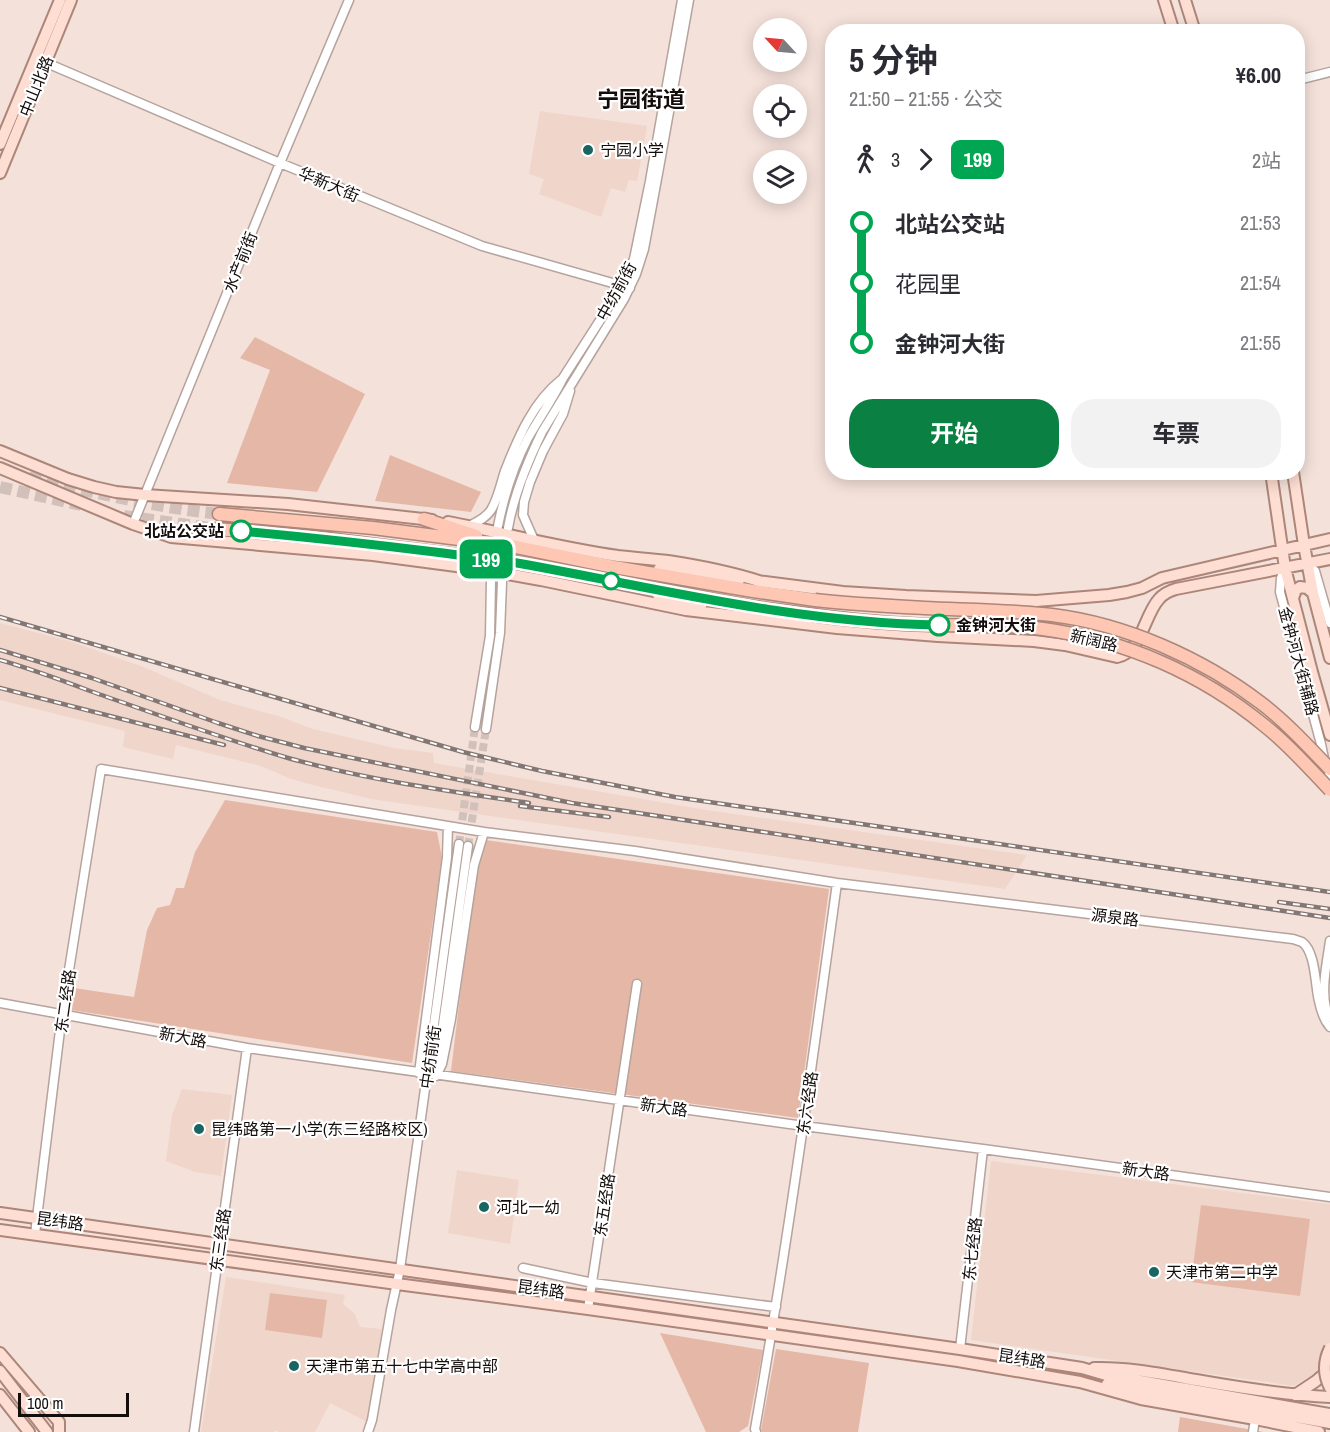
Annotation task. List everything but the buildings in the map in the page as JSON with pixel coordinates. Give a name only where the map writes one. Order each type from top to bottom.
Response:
[{"type":"highway","points":[[219,514],[373,528],[506,545]]},
{"type":"highway","points":[[424,519],[506,545]]},
{"type":"highway","name":"新阔路","points":[[217,529],[312,537],[500,560],[736,604],[812,615],[886,622],[1043,629],[1082,636],[1123,646],[1163,662],[1232,700],[1284,742],[1330,790]]},
{"type":"highway","name":"新阔路","points":[[506,545],[773,595],[869,605],[1054,615],[1103,626],[1184,655],[1222,677],[1260,702],[1287,725],[1330,769]]},
{"type":"main road","name":"中山北路","points":[[0,173],[60,0]]},
{"type":"main road","name":"中山北路","points":[[0,144],[71,0]]},
{"type":"main road","points":[[1164,0],[1172,24]]},
{"type":"main road","points":[[1185,0],[1192,24]]},
{"type":"main road","points":[[0,451],[68,479],[116,492],[288,504],[449,522],[620,556],[669,561],[732,572],[762,582]]},
{"type":"main road","points":[[0,468],[133,524],[171,537],[373,555],[507,574],[677,608],[837,628],[938,636],[1034,640],[1117,657],[1131,650],[1154,606],[1166,593],[1176,589],[1330,559]]},
{"type":"main road","points":[[1272,480],[1285,568],[1330,735]]},
{"type":"main road","points":[[1294,480],[1307,564],[1330,658]]},
{"type":"main road","points":[[614,567],[659,569],[843,592],[1036,601],[1127,592],[1142,588],[1162,578],[1330,539]]},
{"type":"main road","points":[[412,560],[500,560]]},
{"type":"main road","points":[[1293,598],[1302,586],[1313,593]]},
{"type":"main road","points":[[643,587],[660,596],[740,615]]},
{"type":"main road","name":"昆纬路","points":[[0,1213],[774,1322],[1082,1368]]},
{"type":"main road","name":"昆纬路","points":[[0,1230],[958,1361],[1080,1382]]},
{"type":"main road","points":[[1330,1348],[1324,1362],[1324,1371],[1330,1388]]},
{"type":"main road","points":[[1,1357],[59,1422],[59,1432]]},
{"type":"main road","points":[[1082,1368],[1110,1367],[1251,1389],[1330,1397]]},
{"type":"main road","points":[[1082,1368],[1139,1384],[1330,1423]]},
{"type":"main road","points":[[1295,1395],[1330,1368]]},
{"type":"main road","points":[[0,1371],[47,1432]]},
{"type":"main road","points":[[1080,1382],[1139,1384],[1330,1414]]},
{"type":"main road","points":[[1080,1382],[1141,1399],[1319,1432]]},
{"type":"main road","points":[[0,1395],[29,1432]]},
{"type":"street","name":"水产前街","points":[[133,524],[349,0]]},
{"type":"street","name":"中纺前街","points":[[498,526],[505,496],[528,438],[563,378],[626,287],[638,243],[682,0]]},
{"type":"street","points":[[508,528],[517,490],[542,432],[626,287],[636,274],[644,249],[689,0]]},
{"type":"street","name":"华新大街","points":[[41,60],[280,163],[482,246],[626,287]]},
{"type":"street","points":[[1305,78],[1330,72]]},
{"type":"street","points":[[469,526],[481,521],[491,511],[521,432],[548,390],[563,378]]},
{"type":"street","points":[[534,540],[523,515],[524,502],[543,451],[563,414],[571,384]]},
{"type":"street","points":[[1307,564],[1315,571],[1330,623]]},
{"type":"street","name":"金钟河大街辅路","points":[[1285,568],[1281,578],[1280,592],[1321,744],[1330,790]]},
{"type":"street","points":[[475,727],[490,636],[491,580]]},
{"type":"street","points":[[486,729],[500,633],[502,582]]},
{"type":"street","name":"源泉路","points":[[101,769],[484,832],[636,851],[837,883],[1293,939],[1303,943],[1310,953],[1322,1014],[1330,1028]]},
{"type":"street","name":"东二经路","points":[[35,1234],[62,1014],[101,769]]},
{"type":"street","points":[[428,1074],[448,826]]},
{"type":"street","points":[[428,1074],[442,1064],[452,1019],[474,865],[484,832]]},
{"type":"street","points":[[428,1074],[463,845]]},
{"type":"street","name":"东六经路","points":[[755,1431],[804,1126],[837,883]]},
{"type":"street","points":[[1330,941],[1324,987],[1330,1019]]},
{"type":"street","name":"东五经路","points":[[588,1309],[637,984]]},
{"type":"street","name":"新大路","points":[[0,1003],[247,1048],[1330,1197]]},
{"type":"street","name":"东三经路","points":[[194,1432],[247,1048]]},
{"type":"street","name":"中纺前街","points":[[368,1432],[400,1269],[428,1074]]},
{"type":"street","name":"东七经路","points":[[960,1349],[983,1149]]},
{"type":"street","points":[[522,1268],[593,1283],[776,1307]]},
{"type":"street","points":[[1253,1432],[1255,1419]]},
{"type":"shaded area","name":"宁园小学","points":[[540,111],[647,126],[637,181],[629,180],[625,192],[611,188],[601,217],[539,194],[544,179],[529,174]]},
{"type":"shaded area","points":[[255,337],[365,394],[317,492],[227,483],[270,370],[240,358]]},
{"type":"shaded area","points":[[390,455],[481,492],[471,512],[375,501]]},
{"type":"shaded area","points":[[0,623],[69,641],[141,666],[220,700],[278,716],[313,729],[394,748],[433,753],[434,763],[706,810],[1027,855],[1005,889],[371,799],[291,779],[261,766],[176,745],[173,759],[123,747],[125,731],[0,700]]},
{"type":"shaded area","points":[[225,800],[437,832],[442,858],[412,1063],[71,1010],[74,988],[134,997],[147,930],[157,908],[170,905],[176,888],[184,888],[195,852]]},
{"type":"shaded area","points":[[479,839],[829,889],[798,1118],[451,1071]]},
{"type":"shaded area","name":"昆纬路第一小学(东三经路校区)","points":[[182,1089],[232,1095],[221,1176],[195,1172],[166,1161],[172,1115]]},
{"type":"shaded area","name":"天津市第二中学","points":[[991,1161],[1330,1204],[1330,1357],[1318,1371],[1294,1386],[971,1340]]},
{"type":"shaded area","name":"河北一幼","points":[[457,1170],[519,1180],[510,1244],[448,1233]]},
{"type":"shaded area","points":[[1201,1205],[1310,1219],[1300,1296],[1191,1282]]},
{"type":"shaded area","name":"天津市第五十七中学高中部","points":[[226,1277],[345,1295],[343,1304],[355,1314],[360,1327],[382,1329],[369,1423],[330,1403],[315,1432],[275,1430],[274,1432],[201,1432]]},
{"type":"shaded area","points":[[270,1293],[327,1300],[322,1338],[265,1330]]},
{"type":"shaded area","points":[[660,1333],[763,1350],[748,1426],[739,1432],[706,1432]]},
{"type":"shaded area","points":[[776,1349],[869,1363],[858,1432],[762,1432]]},
{"type":"shaded area","points":[[1180,1417],[1264,1432],[1178,1432]]},
{"type":"tunnel","points":[[29,477],[147,503],[219,514]]},
{"type":"tunnel","points":[[0,487],[81,505]]},
{"type":"tunnel","points":[[124,516],[217,529]]},
{"type":"tunnel","points":[[459,844],[475,727]]},
{"type":"tunnel","points":[[468,846],[486,729]]},
{"type":"railway","points":[[0,617],[463,752],[542,771],[675,797],[1330,892]]},
{"type":"railway","points":[[0,650],[92,678],[258,736],[304,748],[572,803],[1330,918]]},
{"type":"railway","points":[[0,660],[288,758],[378,779],[529,803]]},
{"type":"railway","points":[[0,688],[224,745]]},
{"type":"railway","points":[[520,806],[609,817]]},
{"type":"railway","points":[[1279,902],[1330,909]]},
{"type":"bus line","name":"199","points":[[241,531],[312,537],[514,562],[748,606],[812,615],[939,625]]},
{"type":"place","name":"宁园小学","points":[[588,150]]},
{"type":"place","name":"北站公交站","points":[[241,531]]},
{"type":"place","name":"金钟河大街","points":[[939,625]]},
{"type":"place","name":"昆纬路第一小学(东三经路校区)","points":[[199,1129]]},
{"type":"place","name":"河北一幼","points":[[484,1207]]},
{"type":"place","name":"天津市第二中学","points":[[1154,1272]]},
{"type":"place","name":"天津市第五十七中学高中部","points":[[294,1366]]},
{"type":"district","name":"宁园街道","points":[[641,99]]}]
